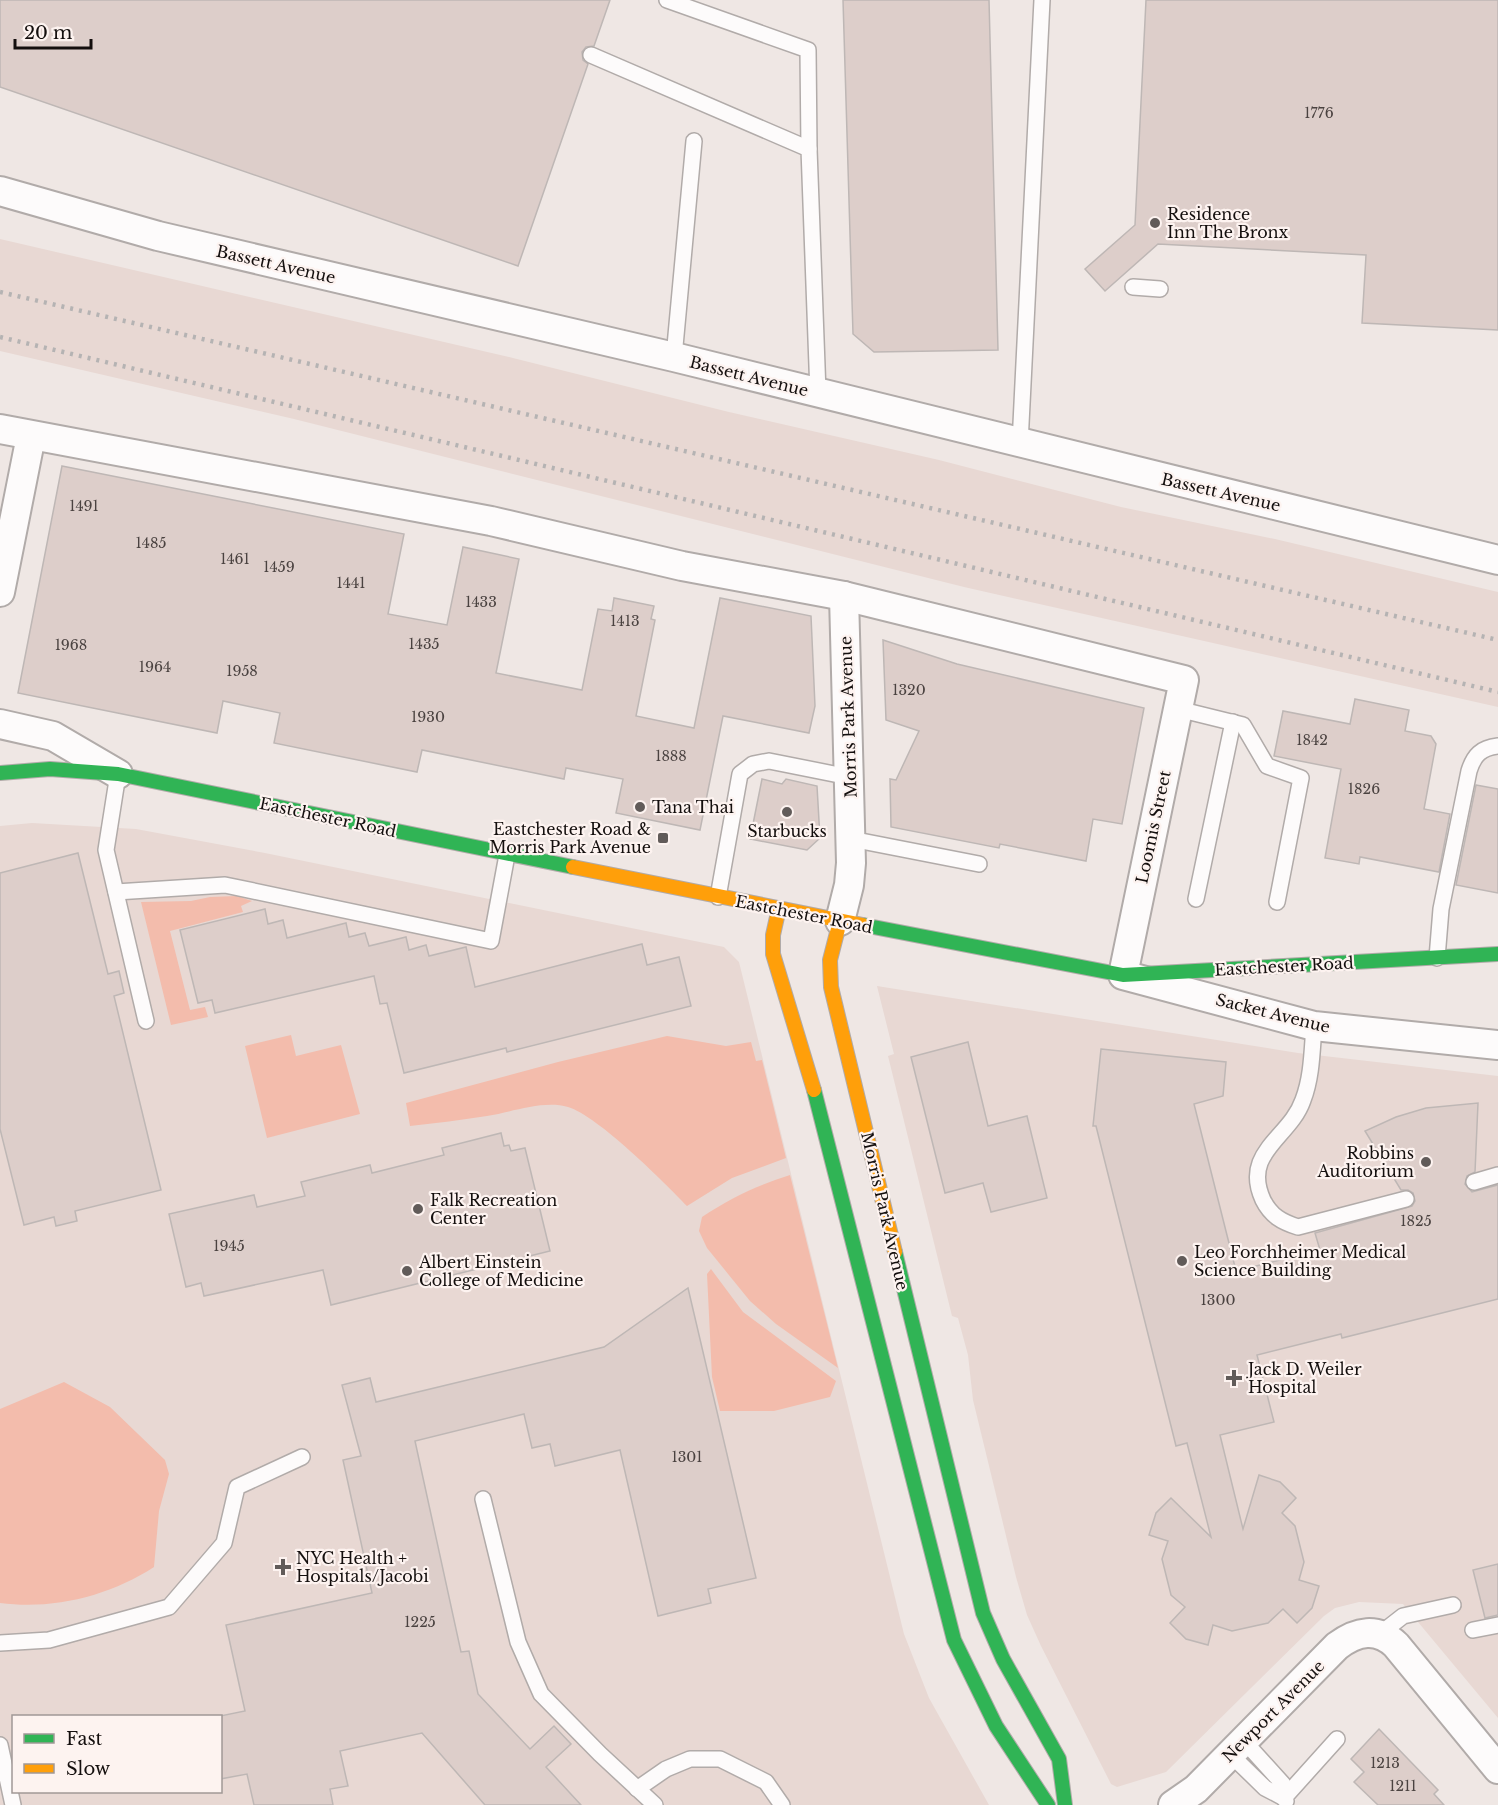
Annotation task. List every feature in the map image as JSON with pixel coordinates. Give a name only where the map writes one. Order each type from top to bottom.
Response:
[{"type":"main road","name":"Eastchester Road","points":[[0,773],[50,769],[118,774],[507,855],[1123,975],[1498,954]]},
{"type":"main road","points":[[779,908],[772,944],[773,954],[818,1101],[954,1641],[972,1682],[1026,1776],[1048,1805]]},
{"type":"main road","name":"Morris Park Avenue","points":[[840,921],[830,960],[831,987],[983,1613],[1003,1659],[1059,1759],[1065,1805]]},
{"type":"street","name":"Bassett Avenue","points":[[0,191],[158,236],[674,357],[1498,560]]},
{"type":"street","points":[[0,429],[492,521],[682,566],[844,596]]},
{"type":"street","points":[[0,592],[31,436]]},
{"type":"street","name":"Loomis Street","points":[[844,596],[1184,680],[1123,975]]},
{"type":"street","name":"Morris Park Avenue","points":[[840,921],[849,885],[851,839],[844,596]]},
{"type":"street","name":"Eastchester Road","points":[[0,724],[53,736],[118,774]]},
{"type":"street","name":"Sacket Avenue","points":[[1123,975],[1314,1026],[1498,1045]]},
{"type":"street","name":"Newport Avenue","points":[[1173,1805],[1196,1789],[1345,1640],[1362,1633],[1380,1634]]},
{"type":"street","points":[[1380,1634],[1396,1645],[1498,1769]]},
{"type":"lane","points":[[668,0],[808,50],[809,149],[818,393]]},
{"type":"lane","points":[[1020,444],[1042,0]]},
{"type":"lane","points":[[591,55],[809,149]]},
{"type":"lane","points":[[674,357],[694,141]]},
{"type":"lane","points":[[1134,287],[1160,289]]},
{"type":"lane","points":[[1178,710],[1244,725],[1267,766],[1301,778],[1277,902]]},
{"type":"lane","points":[[1196,899],[1233,722]]},
{"type":"lane","points":[[1437,958],[1442,909],[1469,771],[1473,758],[1479,752],[1498,746]]},
{"type":"lane","points":[[718,897],[740,774],[753,764],[769,761],[849,777]]},
{"type":"lane","points":[[118,774],[106,850],[146,1021]]},
{"type":"lane","points":[[851,839],[979,864]]},
{"type":"lane","points":[[116,892],[225,885],[491,941],[507,855]]},
{"type":"lane","points":[[1314,1026],[1304,1100],[1291,1123],[1271,1142],[1259,1160],[1257,1179],[1268,1209],[1282,1222],[1298,1227],[1406,1199]]},
{"type":"lane","points":[[1474,1182],[1498,1175]]},
{"type":"lane","points":[[0,1643],[49,1640],[169,1607],[224,1543],[237,1487],[302,1457]]},
{"type":"lane","points":[[483,1498],[518,1642],[541,1694],[600,1754],[655,1805]]},
{"type":"lane","points":[[1380,1634],[1403,1616],[1453,1605]]},
{"type":"lane","points":[[1473,1630],[1498,1625]]},
{"type":"lane","points":[[1237,1747],[1265,1788],[1284,1803],[1337,1739]]},
{"type":"lane","points":[[0,1745],[13,1805]]},
{"type":"lane","points":[[637,1789],[666,1769],[690,1759],[720,1760],[766,1782],[782,1805]]},
{"type":"shaded area","points":[[0,239],[513,358],[729,412],[939,460],[1121,507],[1275,539],[1498,592],[1498,707],[964,587],[294,419],[0,351]]},
{"type":"shaded area","name":"Albert Einstein College of Medicine","points":[[32,823],[136,829],[265,853],[724,947],[739,962],[904,1634],[929,1698],[989,1805],[0,1805],[0,826]]},
{"type":"shaded area","points":[[237,896],[252,901],[241,906],[243,912],[170,931],[190,1010],[205,1007],[208,1017],[171,1025],[141,902],[191,901],[210,897]]},
{"type":"shaded area","name":"Jack D. Weiler Hospital","points":[[877,986],[1298,1053],[1498,1076],[1498,1718],[1403,1604],[1359,1602],[1335,1608],[1324,1616],[1166,1772],[1117,1787],[1111,1784],[1027,1615],[973,1400],[968,1355],[958,1318],[952,1316],[888,1056],[894,1054]]},
{"type":"shaded area","points":[[291,1035],[296,1056],[341,1045],[360,1114],[267,1138],[245,1046]]},
{"type":"shaded area","points":[[667,1036],[726,1046],[751,1042],[756,1061],[762,1060],[786,1158],[732,1178],[687,1206],[613,1136],[581,1113],[568,1107],[538,1106],[487,1116],[410,1126],[406,1103],[558,1062]]},
{"type":"shaded area","points":[[790,1175],[838,1368],[776,1324],[750,1301],[707,1248],[699,1231],[702,1217],[713,1210],[744,1193]]},
{"type":"shaded area","points":[[711,1269],[743,1312],[836,1381],[830,1397],[774,1411],[720,1411],[712,1377],[707,1274]]},
{"type":"shaded area","points":[[64,1382],[110,1407],[165,1460],[169,1474],[159,1511],[154,1567],[119,1586],[80,1598],[41,1604],[0,1603],[0,1409]]},
{"type":"building","points":[[0,0],[610,0],[594,46],[586,47],[582,52],[583,60],[588,64],[518,266],[0,87]]},
{"type":"building","points":[[843,0],[989,0],[998,350],[874,352],[853,334]]},
{"type":"building","points":[[1146,0],[1498,0],[1498,330],[1362,323],[1366,255],[1158,244],[1105,291],[1085,269],[1135,225]]},
{"type":"building","points":[[62,466],[404,534],[388,614],[447,625],[463,547],[519,559],[496,673],[582,690],[598,609],[612,611],[614,598],[654,606],[651,619],[655,620],[636,716],[694,728],[720,598],[811,616],[815,706],[809,733],[723,716],[700,830],[616,813],[623,779],[566,768],[564,779],[422,750],[417,772],[274,743],[280,713],[223,701],[217,733],[18,693]]},
{"type":"building","points":[[883,640],[957,664],[1144,708],[1122,824],[1093,819],[1086,861],[1000,844],[999,848],[891,827],[890,779],[896,780],[919,731],[886,720]]},
{"type":"building","points":[[1355,699],[1409,710],[1405,731],[1431,736],[1436,744],[1424,809],[1450,814],[1439,872],[1360,857],[1359,864],[1325,858],[1341,769],[1274,756],[1283,711],[1350,724]]},
{"type":"building","name":"Starbucks","points":[[762,779],[782,784],[786,779],[817,786],[820,838],[807,850],[750,839]]},
{"type":"building","points":[[1476,785],[1498,789],[1498,893],[1456,885]]},
{"type":"building","points":[[78,853],[108,974],[119,971],[124,993],[114,996],[161,1190],[75,1211],[77,1221],[56,1226],[54,1217],[24,1225],[0,1129],[0,873]]},
{"type":"building","points":[[265,909],[268,924],[283,920],[287,938],[346,923],[349,937],[365,933],[369,946],[406,937],[409,950],[426,945],[429,956],[466,947],[475,987],[642,944],[647,965],[679,957],[691,1006],[507,1052],[506,1048],[404,1073],[387,1003],[380,1004],[374,976],[215,1013],[212,1000],[198,1003],[180,930]]},
{"type":"building","points":[[968,1042],[988,1126],[1027,1116],[1047,1198],[991,1212],[983,1183],[945,1193],[911,1057]]},
{"type":"building","points":[[1101,1049],[1226,1062],[1223,1096],[1194,1104],[1236,1271],[1320,1250],[1315,1233],[1412,1206],[1415,1201],[1413,1193],[1401,1190],[1365,1131],[1396,1117],[1426,1108],[1478,1103],[1475,1172],[1467,1176],[1465,1184],[1472,1192],[1498,1185],[1498,1299],[1342,1338],[1341,1334],[1257,1355],[1274,1422],[1220,1435],[1243,1529],[1259,1475],[1280,1482],[1296,1498],[1282,1513],[1295,1526],[1304,1562],[1299,1580],[1319,1586],[1312,1608],[1297,1623],[1283,1609],[1268,1623],[1232,1631],[1213,1625],[1208,1645],[1186,1639],[1170,1623],[1185,1607],[1171,1595],[1162,1559],[1168,1541],[1149,1535],[1156,1513],[1171,1498],[1211,1537],[1187,1443],[1176,1446],[1096,1126],[1093,1126]]},
{"type":"building","points":[[501,1133],[504,1146],[509,1145],[511,1151],[525,1148],[550,1251],[331,1305],[323,1270],[204,1296],[201,1283],[186,1287],[169,1214],[254,1195],[257,1207],[305,1196],[301,1182],[370,1165],[372,1173],[444,1155],[442,1148]]},
{"type":"building","points":[[688,1288],[756,1578],[708,1589],[711,1603],[658,1616],[620,1450],[555,1466],[550,1444],[532,1448],[524,1414],[415,1441],[461,1652],[469,1651],[478,1694],[530,1749],[554,1726],[571,1744],[546,1767],[581,1805],[485,1805],[422,1733],[340,1751],[348,1786],[330,1789],[333,1805],[254,1805],[247,1774],[222,1779],[222,1716],[245,1711],[226,1625],[372,1593],[343,1460],[361,1456],[342,1385],[370,1378],[376,1402],[604,1347]]},
{"type":"building","points":[[1498,1564],[1498,1615],[1485,1618],[1473,1570]]},
{"type":"building","points":[[1379,1729],[1438,1790],[1434,1794],[1444,1805],[1378,1805],[1354,1782],[1364,1772],[1351,1759]]},
{"type":"railway","points":[[0,292],[1498,640]]},
{"type":"railway","points":[[0,337],[1498,692]]},
{"type":"traffic: fast","points":[[0,773],[50,769],[118,774],[573,867]]},
{"type":"traffic: fast","points":[[863,925],[1123,975],[1498,954]]},
{"type":"traffic: fast","points":[[814,1090],[954,1640],[996,1726],[1048,1805]]},
{"type":"traffic: fast","points":[[895,1252],[983,1613],[1003,1659],[1059,1759],[1065,1805]]},
{"type":"traffic: slow","points":[[573,867],[863,925]]},
{"type":"traffic: slow","points":[[779,908],[773,935],[773,954],[814,1090]]},
{"type":"traffic: slow","points":[[840,921],[830,960],[831,987],[895,1252]]},
{"type":"place","name":"Residence Inn The Bronx","points":[[1155,223]]},
{"type":"place","name":"Tana Thai","points":[[640,807]]},
{"type":"place","name":"Starbucks","points":[[787,812]]},
{"type":"place","name":"Eastchester Road & Morris Park Avenue","points":[[663,838]]},
{"type":"place","name":"Robbins Auditorium","points":[[1426,1162]]},
{"type":"place","name":"Falk Recreation Center","points":[[418,1209]]},
{"type":"place","name":"Leo Forchheimer Medical Science Building","points":[[1182,1261]]},
{"type":"place","name":"Albert Einstein College of Medicine","points":[[407,1271]]},
{"type":"place","name":"Jack D. Weiler Hospital","points":[[1234,1378]]},
{"type":"place","name":"NYC Health + Hospitals/Jacobi","points":[[283,1567]]}]
